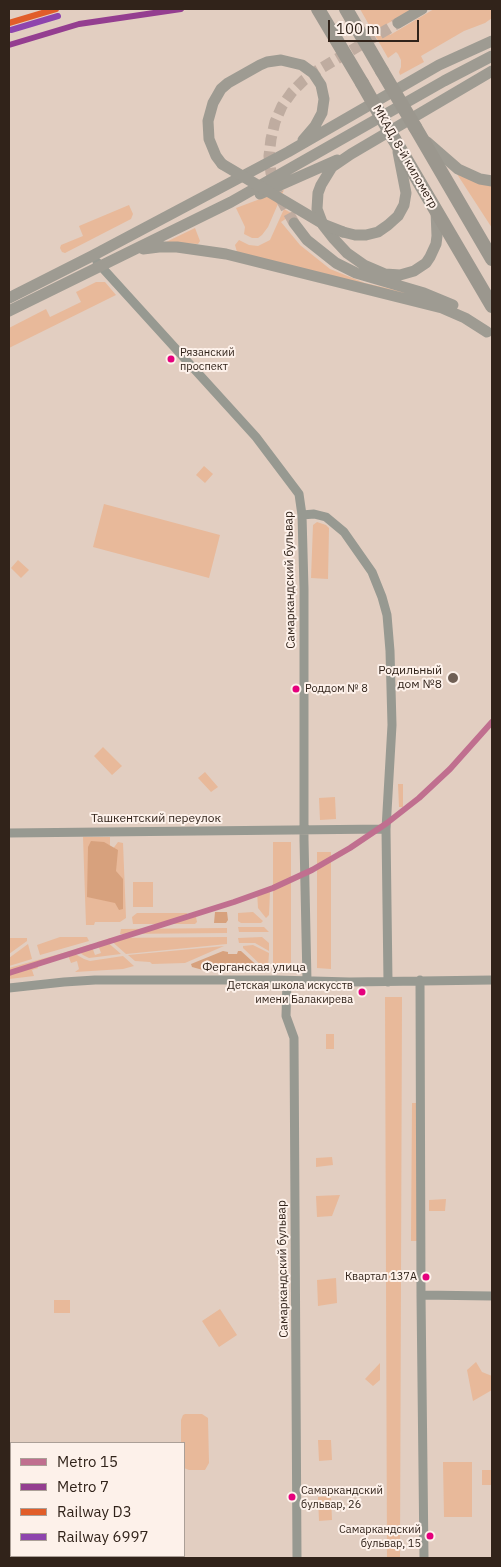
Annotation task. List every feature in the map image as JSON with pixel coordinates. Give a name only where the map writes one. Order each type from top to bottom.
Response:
[{"type":"highway","name":"МКАД, 8-й километр","points":[[318,9],[492,306]]},
{"type":"highway","name":"МКАД, 8-й километр","points":[[346,9],[492,259]]},
{"type":"main road","points":[[398,23],[422,9]]},
{"type":"main road","points":[[472,49],[492,35]]},
{"type":"main road","points":[[9,298],[288,152],[438,65],[492,41]]},
{"type":"main road","points":[[9,312],[231,202],[444,81],[492,56]]},
{"type":"main road","points":[[288,152],[303,140],[319,120],[323,106],[323,92],[317,79],[308,69],[295,62],[274,60],[260,65],[228,83],[216,96],[209,112],[208,130],[212,148],[222,164],[325,225],[355,235],[366,235],[378,232],[388,225],[401,211],[406,193],[404,174],[394,139]]},
{"type":"main road","points":[[436,210],[436,244],[430,257],[420,268],[407,274],[392,276],[364,265],[347,253],[334,239],[324,226],[317,209],[318,193],[332,167],[492,71]]},
{"type":"main road","points":[[476,81],[492,78]]},
{"type":"main road","points":[[415,127],[426,141],[458,169],[480,179],[492,181]]},
{"type":"main road","points":[[231,202],[250,198],[286,184],[351,154]]},
{"type":"main road","points":[[444,176],[492,246]]},
{"type":"main road","points":[[294,223],[307,240],[336,264],[356,274],[424,293],[445,301],[466,314],[490,334]]},
{"type":"main road","points":[[133,250],[177,247],[226,254],[435,306],[465,318],[490,334]]},
{"type":"street","name":"Самаркандский бульвар","points":[[92,256],[256,437],[299,494],[302,514],[307,981]]},
{"type":"street","points":[[302,514],[326,517],[344,532],[372,572],[382,597],[388,631],[392,725],[386,829],[388,982]]},
{"type":"street","name":"Ташкентский переулок","points":[[9,833],[386,829]]},
{"type":"street","name":"Ферганская улица","points":[[11,989],[95,980],[388,982],[492,980]]},
{"type":"street","points":[[420,980],[424,1558]]},
{"type":"street","name":"Самаркандский бульвар","points":[[287,981],[286,1016],[294,1038],[297,1558]]},
{"type":"street","points":[[421,1295],[492,1296]]},
{"type":"shaded area","points":[[360,9],[413,9],[385,25],[390,35],[434,9],[492,9],[492,18],[485,23],[464,31],[421,56],[424,62],[400,75],[401,60],[398,54],[396,52],[388,58]]},
{"type":"shaded area","points":[[455,171],[492,183],[492,228]]},
{"type":"shaded area","points":[[284,190],[268,227],[262,235],[258,238],[252,238],[244,234],[245,227],[236,208]]},
{"type":"shaded area","points":[[129,205],[133,214],[131,219],[65,253],[62,252],[61,245],[83,236],[79,226]]},
{"type":"shaded area","points":[[284,209],[293,214],[281,222],[300,245],[330,269],[365,283],[418,295],[448,307],[237,252],[235,245],[239,240],[249,245],[258,246],[270,240]]},
{"type":"shaded area","points":[[195,228],[200,241],[198,244],[166,242]]},
{"type":"shaded area","points":[[96,282],[105,282],[116,295],[9,348],[9,328],[46,309],[50,317],[81,302],[76,292]]},
{"type":"shaded area","points":[[204,466],[213,474],[205,483],[196,475]]},
{"type":"shaded area","points":[[104,504],[220,535],[209,578],[93,547]]},
{"type":"shaded area","points":[[317,522],[329,528],[328,579],[311,578],[313,525]]},
{"type":"shaded area","points":[[18,560],[29,570],[21,578],[11,568]]},
{"type":"shaded area","points":[[103,747],[122,766],[112,775],[94,756]]},
{"type":"shaded area","points":[[205,772],[218,787],[211,792],[198,778]]},
{"type":"shaded area","points":[[398,784],[403,784],[403,807],[399,807]]},
{"type":"shaded area","points":[[335,797],[336,819],[320,820],[319,798]]},
{"type":"shaded area","points":[[83,837],[110,837],[110,845],[104,854],[112,850],[118,842],[123,843],[126,918],[120,922],[95,922],[94,925],[86,925]]},
{"type":"shaded area","points":[[91,841],[104,842],[118,850],[116,871],[123,879],[123,909],[119,910],[115,903],[87,897],[88,847]]},
{"type":"shaded area","points":[[273,842],[291,842],[291,967],[273,967]]},
{"type":"shaded area","points":[[317,852],[331,852],[331,969],[317,968]]},
{"type":"shaded area","points":[[133,882],[153,882],[153,907],[133,907]]},
{"type":"shaded area","points":[[257,891],[270,891],[269,915],[266,918],[258,908]]},
{"type":"shaded area","points":[[215,912],[227,912],[228,920],[226,923],[214,923]]},
{"type":"shaded area","points":[[253,912],[263,921],[261,923],[241,923],[238,921],[238,913]]},
{"type":"shaded area","points":[[137,913],[187,913],[187,917],[196,917],[197,922],[195,924],[133,924],[132,917]]},
{"type":"shaded area","points":[[238,927],[264,927],[269,932],[239,932]]},
{"type":"shaded area","points":[[227,928],[227,933],[120,934],[121,929]]},
{"type":"shaded area","points":[[60,937],[87,937],[89,941],[40,955],[37,945]]},
{"type":"shaded area","points":[[227,937],[227,944],[126,954],[108,938]]},
{"type":"shaded area","points":[[262,937],[269,943],[269,951],[255,943],[239,943],[238,938]]},
{"type":"shaded area","points":[[9,938],[27,938],[27,941],[9,954]]},
{"type":"shaded area","points":[[105,940],[121,954],[89,958],[76,949],[91,944],[95,955],[101,953],[97,942]]},
{"type":"shaded area","points":[[28,944],[32,959],[9,966],[9,958]]},
{"type":"shaded area","points":[[253,945],[269,953],[268,968],[264,968],[243,948],[243,946]]},
{"type":"shaded area","points":[[224,946],[185,963],[152,964],[150,962],[135,961],[128,955]]},
{"type":"shaded area","points":[[70,951],[90,961],[123,956],[134,966],[123,969],[75,972],[79,969],[77,961],[71,963],[68,955],[37,964],[38,968],[32,970],[34,976],[9,979],[9,968]]},
{"type":"shaded area","points":[[223,951],[228,952],[228,954],[237,954],[238,951],[241,951],[263,971],[203,970],[192,967],[191,964]]},
{"type":"shaded area","points":[[385,997],[402,997],[400,1558],[387,1558]]},
{"type":"shaded area","points":[[326,1034],[334,1034],[334,1049],[326,1049]]},
{"type":"shaded area","points":[[412,1103],[416,1103],[420,1241],[411,1241]]},
{"type":"shaded area","points":[[332,1157],[333,1165],[316,1167],[316,1158]]},
{"type":"shaded area","points":[[340,1195],[332,1216],[317,1217],[316,1196]]},
{"type":"shaded area","points":[[446,1199],[445,1211],[429,1211],[429,1200]]},
{"type":"shaded area","points":[[336,1278],[337,1303],[318,1306],[317,1280]]},
{"type":"shaded area","points":[[54,1300],[70,1300],[70,1313],[54,1313]]},
{"type":"shaded area","points":[[220,1309],[237,1335],[219,1347],[202,1321]]},
{"type":"shaded area","points":[[476,1362],[482,1372],[492,1376],[492,1390],[473,1401],[467,1370]]},
{"type":"shaded area","points":[[380,1363],[380,1380],[373,1386],[365,1379]]},
{"type":"shaded area","points":[[202,1414],[208,1418],[209,1463],[205,1470],[185,1468],[185,1442],[181,1442],[181,1420],[183,1415]]},
{"type":"shaded area","points":[[318,1440],[331,1440],[332,1460],[319,1461]]},
{"type":"shaded area","points":[[443,1462],[472,1462],[472,1517],[444,1517]]},
{"type":"shaded area","points":[[482,1470],[492,1470],[492,1485],[482,1485]]},
{"type":"shaded area","points":[[331,1496],[332,1520],[319,1521],[318,1497]]},
{"type":"tunnel","points":[[294,223],[276,190],[269,156],[275,122],[282,106],[304,80],[398,23]]},
{"type":"metro line","name":"7","points":[[9,45],[79,24],[181,9]]},
{"type":"metro line","name":"15","points":[[9,973],[234,902],[273,888],[312,870],[350,848],[419,798],[450,769],[492,722]]},
{"type":"rail line","name":"D3","points":[[9,23],[56,9]]},
{"type":"rail line","name":"6997","points":[[11,30],[58,16]]},
{"type":"place","name":"Рязанский проспект","points":[[171,359]]},
{"type":"place","name":"Родильный дом №8","points":[[453,678]]},
{"type":"place","name":"Роддом № 8","points":[[296,689]]},
{"type":"place","name":"Детская школа искусств имени Балакирева","points":[[362,992]]},
{"type":"place","name":"Квартал 137А","points":[[426,1277]]},
{"type":"place","name":"Самаркандский бульвар, 26","points":[[292,1497]]},
{"type":"place","name":"Самаркандский бульвар, 15","points":[[430,1536]]}]
